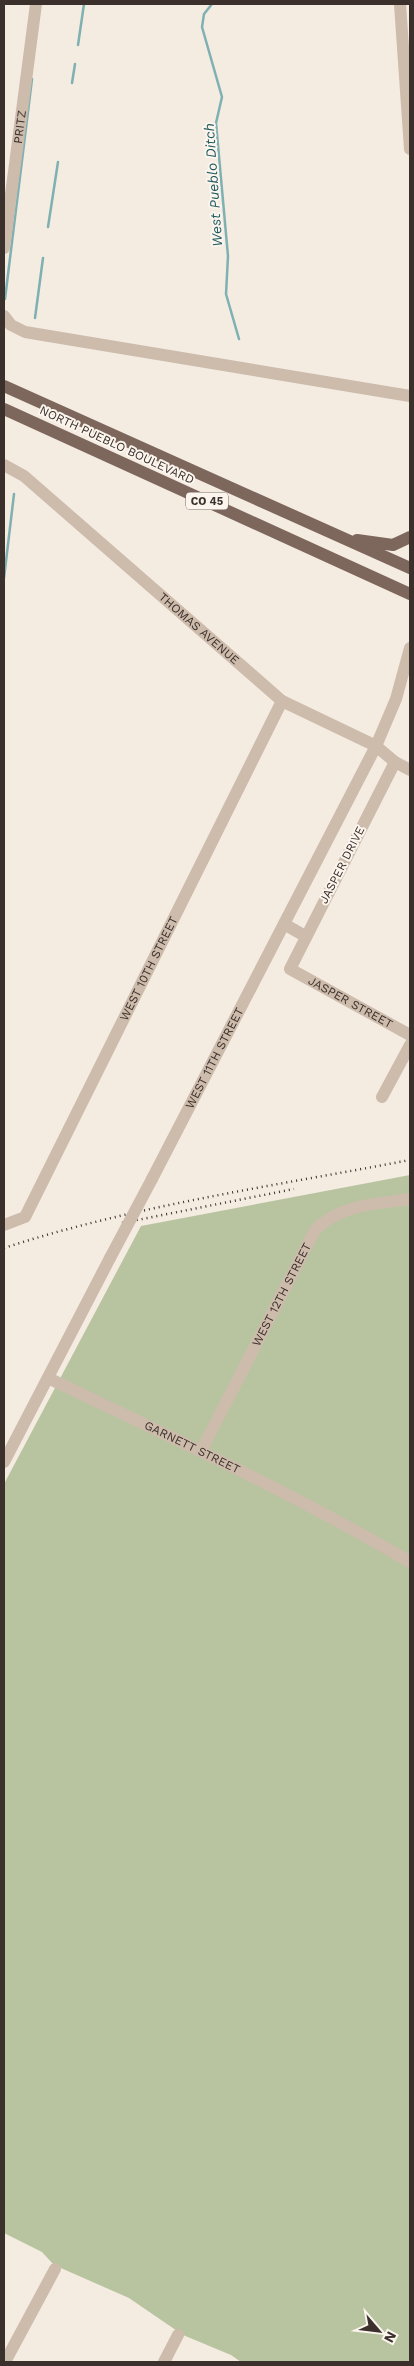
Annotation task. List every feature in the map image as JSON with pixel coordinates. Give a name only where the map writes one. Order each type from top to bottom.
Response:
[{"type":"main road","name":"NORTH PUEBLO BOULEVARD","points":[[4,386],[410,568]]},
{"type":"main road","name":"NORTH PUEBLO BOULEVARD","points":[[4,408],[410,594]]},
{"type":"main road","points":[[344,539],[393,545],[410,537]]},
{"type":"street","name":"PRITZ","points":[[4,248],[36,4]]},
{"type":"street","points":[[400,4],[410,149]]},
{"type":"street","points":[[4,316],[11,325],[25,332],[410,396]]},
{"type":"street","name":"THOMAS AVENUE","points":[[4,465],[24,476],[282,701],[376,746],[395,762],[410,770]]},
{"type":"street","name":"WEST 11TH STREET","points":[[4,1462],[376,746],[396,698],[410,648]]},
{"type":"street","name":"WEST 10TH STREET","points":[[4,1225],[25,1216],[282,701]]},
{"type":"street","name":"JASPER DRIVE","points":[[290,969],[305,936],[395,762]]},
{"type":"street","points":[[284,924],[305,936]]},
{"type":"street","name":"JASPER STREET","points":[[290,969],[410,1035]]},
{"type":"street","points":[[382,1097],[410,1045]]},
{"type":"street","name":"WEST 12TH STREET","points":[[201,1451],[315,1230],[323,1222],[342,1210],[410,1199]]},
{"type":"street","name":"GARNETT STREET","points":[[48,1378],[336,1518],[410,1562]]},
{"type":"street","points":[[5,2362],[55,2269]]},
{"type":"street","points":[[164,2362],[178,2335]]},
{"type":"green space","points":[[410,1175],[410,2358],[408,2362],[241,2362],[231,2355],[183,2335],[129,2298],[54,2265],[42,2252],[4,2233],[4,1484],[141,1226]]},
{"type":"waterway","points":[[78,45],[84,4]]},
{"type":"waterway","name":"West Pueblo Ditch","points":[[212,4],[204,14],[202,27],[222,97],[216,123],[228,256],[226,294],[239,339]]},
{"type":"waterway","points":[[72,83],[75,64]]},
{"type":"waterway","points":[[5,299],[32,79]]},
{"type":"waterway","points":[[48,227],[58,162]]},
{"type":"waterway","points":[[35,318],[43,258]]},
{"type":"waterway","points":[[4,578],[14,494]]},
{"type":"railway","points":[[4,1248],[54,1233],[155,1208],[410,1160]]},
{"type":"railway","points":[[122,1223],[294,1189]]}]
